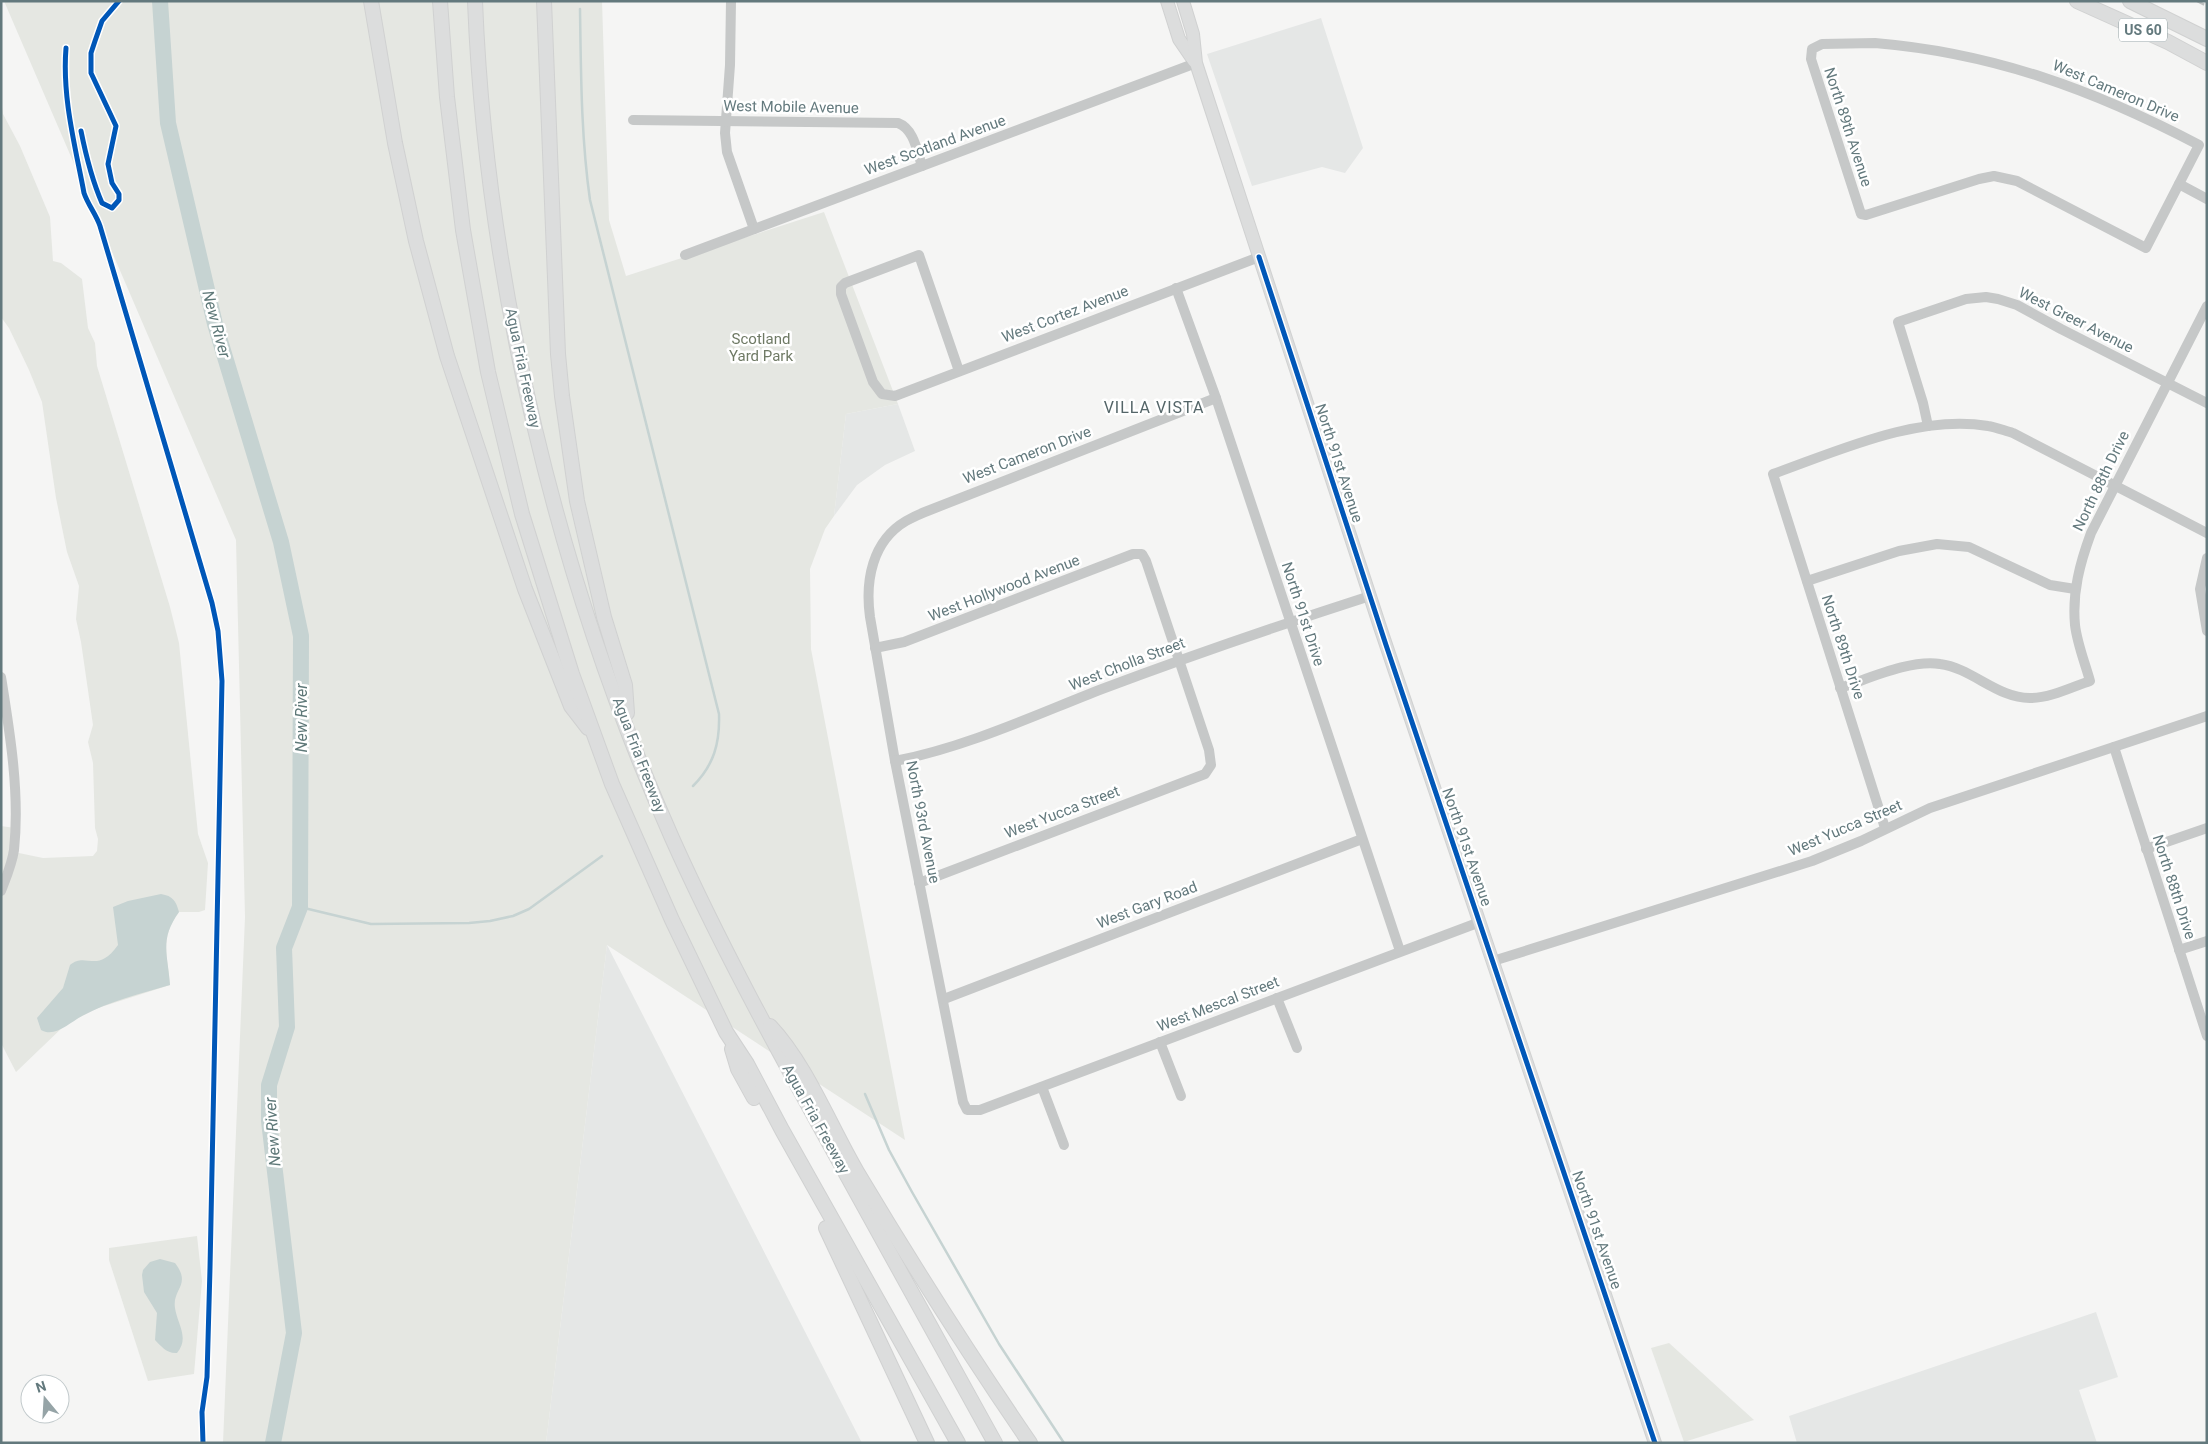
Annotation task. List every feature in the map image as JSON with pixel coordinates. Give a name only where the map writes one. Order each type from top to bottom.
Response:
[{"type":"highway","points":[[372,1],[399,160],[416,241],[446,356],[522,580],[571,706],[598,740]]},
{"type":"highway","points":[[440,1],[447,97],[463,230],[488,372],[524,523],[572,674],[598,740],[612,784],[653,878],[726,1032],[738,1069],[834,1242],[927,1443]]},
{"type":"highway","name":"Agua Fria Freeway","points":[[475,1],[477,56],[501,259],[526,390],[560,524],[579,586],[628,728],[691,879],[759,1015],[995,1443]]},
{"type":"highway","points":[[544,1],[558,354],[562,396],[576,492],[588,553],[604,617],[625,685],[628,728]]},
{"type":"highway","name":"US 60","points":[[2078,1],[2168,42],[2207,63]]},
{"type":"highway","name":"US 60","points":[[2130,1],[2207,39]]},
{"type":"highway","points":[[759,1015],[787,1044],[853,1164],[926,1287],[1030,1443]]},
{"type":"highway","points":[[726,1032],[747,1064],[782,1130],[958,1443]]},
{"type":"main road","name":"North 91st Avenue","points":[[1167,1],[1179,39],[1196,63]]},
{"type":"main road","name":"North 91st Avenue","points":[[1183,1],[1193,34],[1196,63],[1259,258],[1370,596],[1655,1443]]},
{"type":"street","points":[[731,1],[727,152],[754,229]]},
{"type":"street","name":"West Cameron Drive","points":[[1812,49],[1822,44],[1900,45],[1951,52],[2003,64],[2070,85],[2199,145],[2179,184]]},
{"type":"street","name":"North 89th Avenue","points":[[1812,49],[1811,59],[1861,214],[1866,215],[1978,179],[2006,177],[2146,248],[2179,184]]},
{"type":"street","name":"West Scotland Avenue","points":[[685,255],[1196,63]]},
{"type":"street","name":"West Mobile Avenue","points":[[633,120],[898,123],[905,126],[910,132],[922,166]]},
{"type":"street","points":[[2179,184],[2207,199]]},
{"type":"street","name":"West Cortez Avenue","points":[[959,371],[919,255],[845,283],[841,287],[840,294],[873,382],[882,394],[895,396],[1259,258]]},
{"type":"street","name":"North 91st Drive","points":[[1176,288],[1216,398],[1400,951]]},
{"type":"street","name":"West Greer Avenue","points":[[1928,426],[1923,403],[1898,322],[1966,299],[1986,297],[2017,305],[2207,403]]},
{"type":"street","name":"North 88th Drive","points":[[1840,688],[1916,665],[1938,663],[1951,666],[2016,697],[2040,697],[2090,681],[2075,626],[2075,589],[2081,562],[2091,533],[2167,383],[2203,323],[2207,306]]},
{"type":"street","name":"West Cameron Drive","points":[[884,541],[904,522],[930,510],[1216,398]]},
{"type":"street","points":[[1928,426],[1954,424],[1988,426],[2013,433],[2116,484],[2207,533]]},
{"type":"street","name":"North 89th Drive","points":[[1885,828],[1773,474],[1896,432],[1928,426]]},
{"type":"street","name":"North 93rd Avenue","points":[[884,541],[872,563],[868,598],[875,648],[963,1102],[967,1110]]},
{"type":"street","points":[[1807,581],[1899,551],[1937,544],[1970,547],[2050,585],[2075,589]]},
{"type":"street","name":"West Hollywood Avenue","points":[[875,648],[904,642],[1133,554],[1142,554],[1146,560],[1179,660]]},
{"type":"street","points":[[2207,558],[2200,589],[2207,631]]},
{"type":"street","name":"West Cholla Street","points":[[896,761],[925,755],[963,742],[1179,660],[1370,596]]},
{"type":"street","name":"West Yucca Street","points":[[920,883],[1205,774],[1211,765],[1209,750],[1179,660]]},
{"type":"street","points":[[1,677],[6,749],[14,789],[14,852],[1,891]]},
{"type":"street","name":"West Yucca Street","points":[[1493,961],[1819,859],[1930,808],[2207,716]]},
{"type":"street","name":"North 88th Drive","points":[[2114,747],[2207,1036]]},
{"type":"street","points":[[2146,849],[2207,828]]},
{"type":"street","name":"West Gary Road","points":[[944,999],[1362,839]]},
{"type":"street","name":"West Mescal Street","points":[[967,1110],[980,1110],[1480,922]]},
{"type":"street","points":[[2179,950],[2207,941]]},
{"type":"street","points":[[1277,998],[1296,1048]]},
{"type":"street","points":[[1160,1042],[1181,1096]]},
{"type":"street","points":[[1042,1087],[1064,1145]]},
{"type":"shaded area","points":[[1321,18],[1363,148],[1345,173],[1322,167],[1252,186],[1207,54]]},
{"type":"shaded area","points":[[898,404],[915,451],[885,465],[857,485],[834,516],[846,414]]},
{"type":"shaded area","points":[[161,894],[173,900],[179,912],[169,931],[166,947],[170,985],[103,1006],[57,1031],[46,1032],[41,1030],[37,1018],[63,988],[70,965],[81,960],[98,961],[104,959],[118,945],[113,907],[128,901]]},
{"type":"shaded area","points":[[607,945],[862,1443],[546,1443]]},
{"type":"shaded area","points":[[160,1259],[175,1263],[182,1277],[175,1302],[176,1314],[183,1336],[181,1347],[177,1353],[167,1351],[155,1340],[157,1313],[144,1292],[143,1270],[150,1262]]},
{"type":"shaded area","points":[[2096,1312],[2118,1377],[2079,1390],[2097,1443],[1797,1443],[1789,1416]]},
{"type":"green space","name":"Scotland Yard Park","points":[[4,1],[602,1],[609,220],[626,276],[824,212],[898,404],[846,414],[834,516],[825,529],[810,569],[811,649],[905,1140],[607,945],[546,1443],[223,1443],[245,917],[236,540]]},
{"type":"green space","points":[[1,101],[3,114],[20,146],[50,217],[53,261],[61,263],[82,279],[88,328],[95,343],[97,366],[170,607],[179,643],[198,834],[208,863],[205,910],[199,912],[179,912],[169,931],[166,947],[170,985],[98,1008],[66,1024],[16,1072],[1,1043],[1,826],[15,828],[14,852],[43,858],[93,856],[97,851],[98,839],[95,828],[93,763],[88,742],[93,725],[76,619],[79,586],[67,552],[56,498],[42,402],[9,328],[1,317]]},
{"type":"green space","points":[[197,1236],[202,1281],[194,1374],[148,1381],[109,1260],[109,1248]]},
{"type":"green space","points":[[1669,1343],[1754,1420],[1684,1442],[1651,1348]]},
{"type":"waterway","name":"New River","points":[[160,1],[168,123],[215,324],[281,542],[301,636],[300,907],[284,948],[287,1027],[269,1085],[269,1121],[294,1333],[273,1443]]},
{"type":"waterway","points":[[580,9],[583,129],[590,200],[719,714],[717,744],[711,762],[693,786]]},
{"type":"waterway","points":[[300,907],[371,924],[490,921],[513,916],[529,909],[602,856]]},
{"type":"waterway","points":[[865,1094],[889,1150],[912,1192],[999,1344],[1064,1443]]},
{"type":"railway","points":[[2197,1],[2207,6]]},
{"type":"cycle path","points":[[81,131],[98,194],[102,203],[112,208],[119,200],[119,194],[112,183],[108,164],[116,126],[91,73],[91,53],[102,21],[119,1]]},
{"type":"cycle path","points":[[66,48],[65,66],[68,103],[84,193],[100,226],[212,603],[218,631],[222,681],[210,1268],[207,1377],[202,1412],[203,1443]]},
{"type":"cycle path","points":[[1259,257],[1386,645],[1655,1443]]},
{"type":"district","name":"VILLA VISTA","points":[[1154,407]]}]
